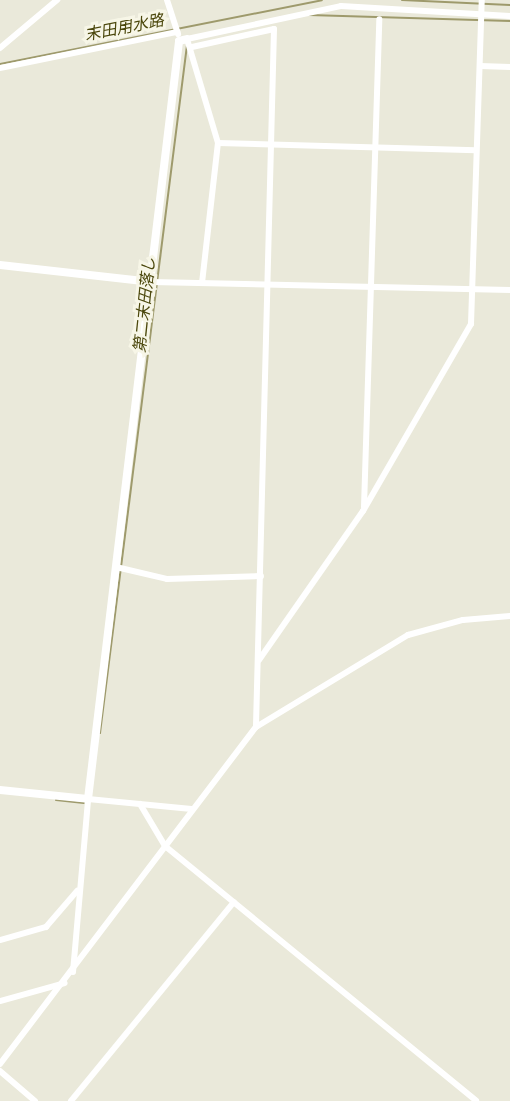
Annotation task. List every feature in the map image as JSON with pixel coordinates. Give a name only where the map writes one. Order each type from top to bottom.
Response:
[{"type":"street","points":[[0,48],[57,0]]},
{"type":"street","points":[[167,0],[184,40],[218,143],[202,283]]},
{"type":"street","points":[[258,660],[363,511],[471,324],[482,0]]},
{"type":"street","points":[[184,40],[341,6],[510,16]]},
{"type":"street","points":[[363,511],[379,19]]},
{"type":"street","points":[[0,68],[274,28],[265,284],[261,576],[256,727]]},
{"type":"street","points":[[72,974],[77,891],[88,799],[184,40]]},
{"type":"street","points":[[480,66],[510,67]]},
{"type":"street","points":[[218,143],[476,150]]},
{"type":"street","points":[[0,266],[152,282],[510,290]]},
{"type":"street","points":[[116,567],[167,579],[261,576]]},
{"type":"street","points":[[0,1064],[72,974],[192,809],[256,727],[408,635],[463,620],[510,616]]},
{"type":"street","points":[[0,790],[192,809]]},
{"type":"street","points":[[140,804],[165,846],[476,1101]]},
{"type":"street","points":[[0,940],[46,927],[77,891]]},
{"type":"street","points":[[72,1101],[234,902]]},
{"type":"street","points":[[0,1001],[65,983]]},
{"type":"street","points":[[0,1071],[35,1101]]},
{"type":"waterway","name":"末田用水路","points":[[0,64],[322,0]]},
{"type":"waterway","name":"末田用水路","points":[[402,0],[510,5]]},
{"type":"waterway","name":"第二末田落し","points":[[309,15],[510,21]]},
{"type":"waterway","name":"第二末田落し","points":[[100,733],[187,45]]},
{"type":"waterway","name":"第二末田落し","points":[[56,800],[84,803]]}]
